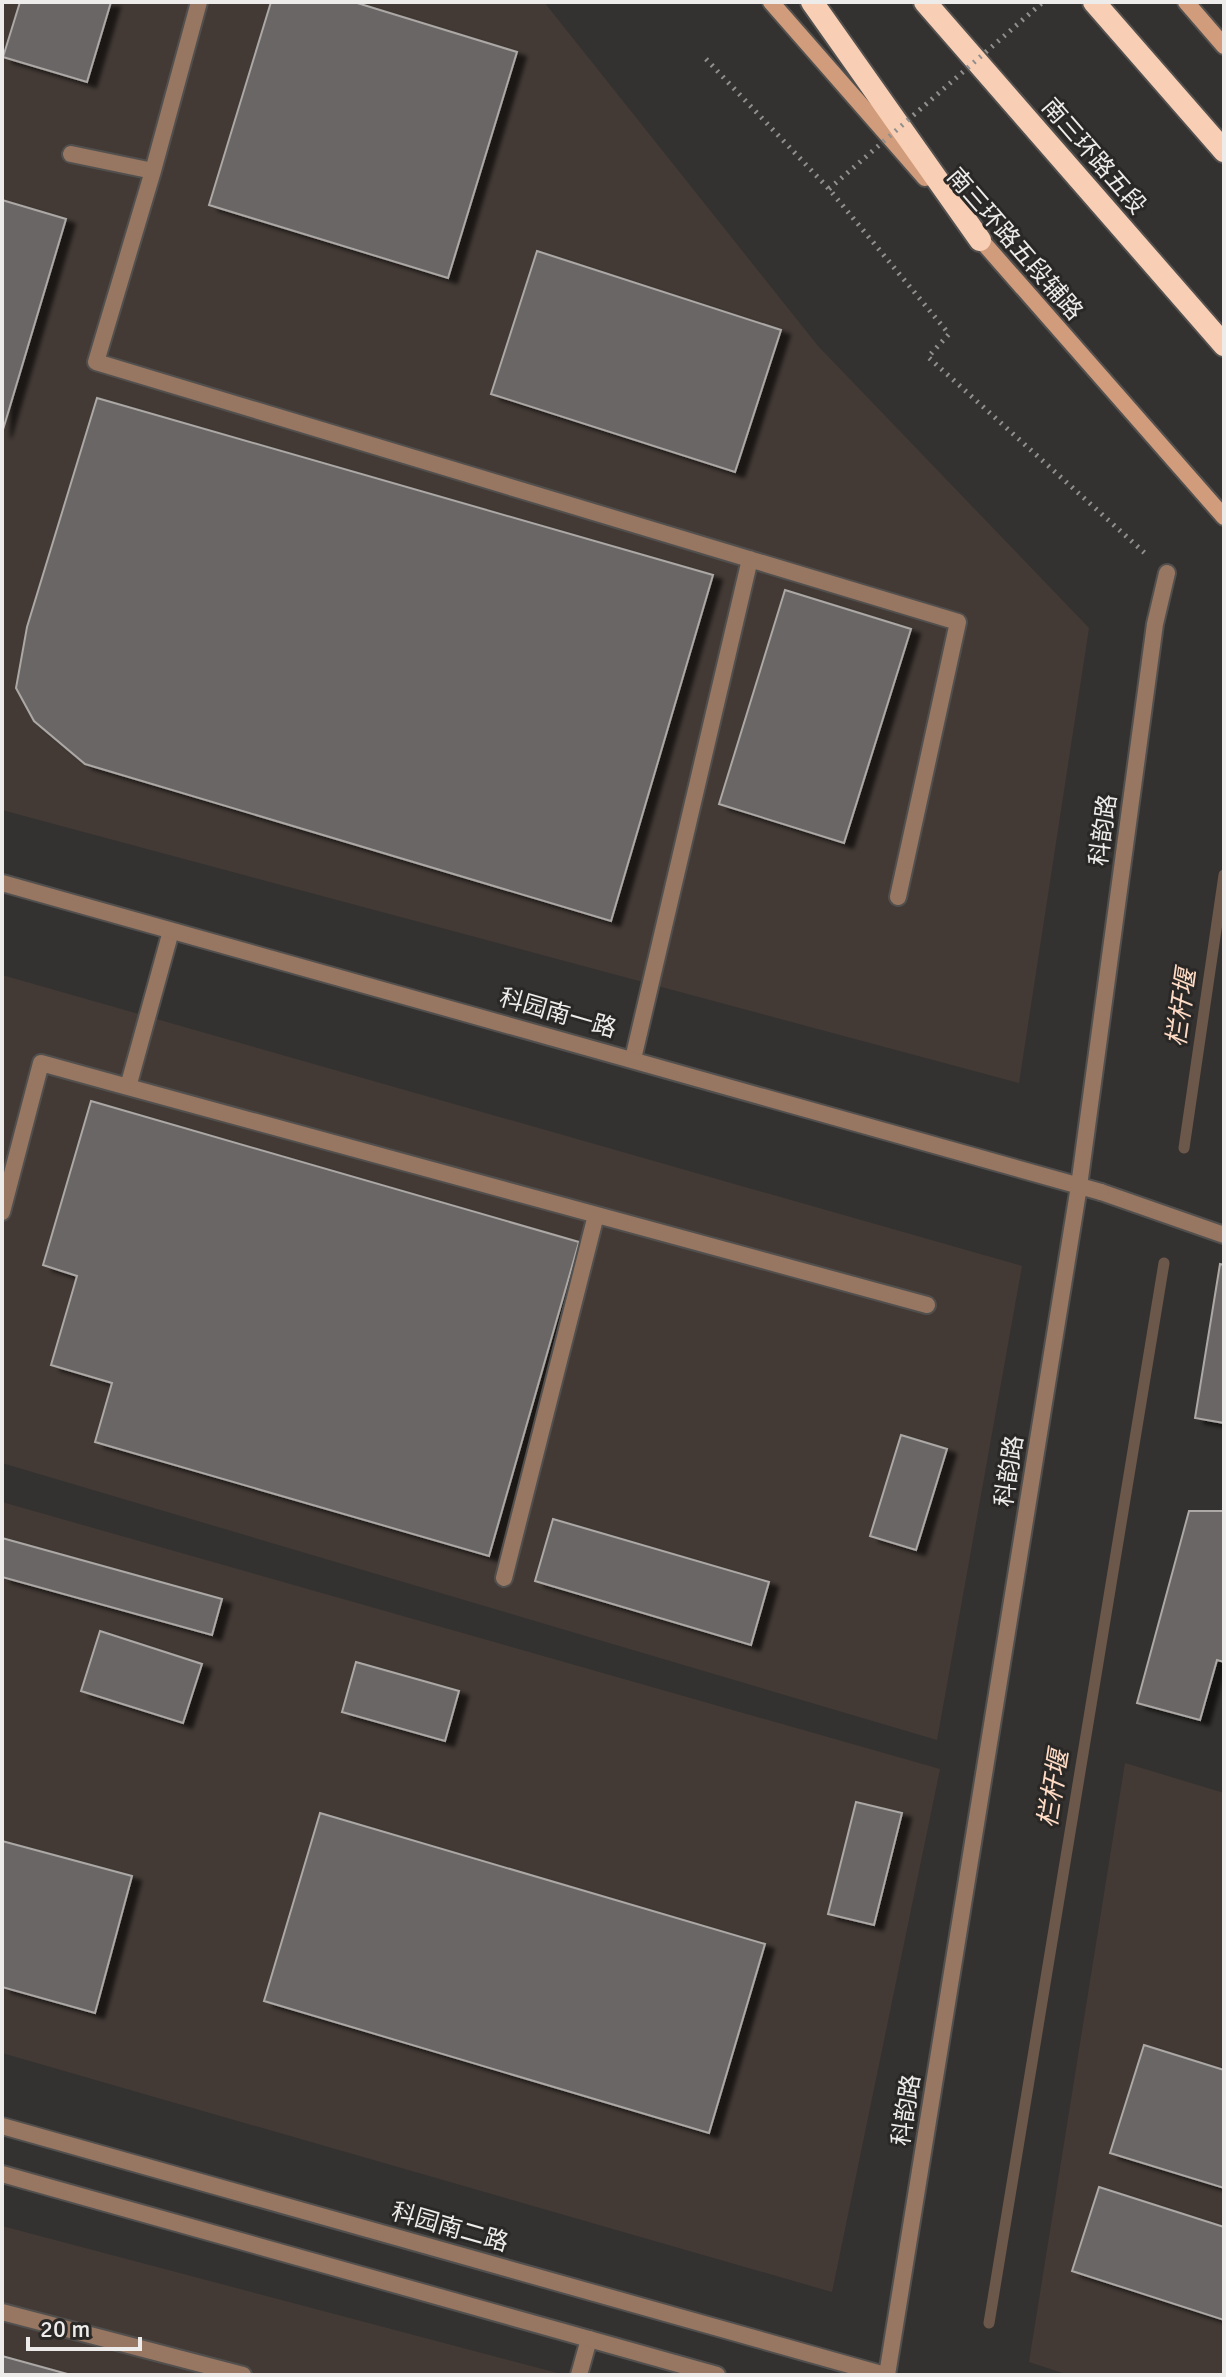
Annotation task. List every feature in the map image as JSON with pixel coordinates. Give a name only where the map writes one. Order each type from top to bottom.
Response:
[{"type":"highway","points":[[812,2],[980,240]]},
{"type":"highway","name":"南三环路五段","points":[[925,2],[1224,345]]},
{"type":"highway","points":[[1094,2],[1224,151]]},
{"type":"main road","name":"南三环路五段辅路","points":[[771,2],[1224,517]]},
{"type":"main road","points":[[1186,2],[1224,46]]},
{"type":"street","points":[[199,2],[96,362],[958,622],[898,897]]},
{"type":"street","points":[[71,154],[153,171]]},
{"type":"street","points":[[633,1059],[750,559]]},
{"type":"street","name":"科韵路","points":[[886,2375],[1079,1186],[1155,624],[1167,573]]},
{"type":"street","name":"科园南一路","points":[[2,883],[1101,1192],[1224,1235]]},
{"type":"street","points":[[128,1087],[171,931]]},
{"type":"street","points":[[2,1212],[41,1063],[927,1305]]},
{"type":"street","points":[[504,1578],[596,1215]]},
{"type":"street","name":"科园南二路","points":[[2,2126],[886,2375]]},
{"type":"street","points":[[2,2174],[717,2375]]},
{"type":"street","points":[[2,2312],[243,2375]]},
{"type":"street","points":[[579,2375],[589,2339]]},
{"type":"path","points":[[829,189],[1043,2]]},
{"type":"path","points":[[706,59],[829,189],[949,334],[928,357],[1167,573]]},
{"type":"shaded area","points":[[2,2],[544,2],[818,346],[1089,628],[1019,1083],[2,810]]},
{"type":"shaded area","points":[[2,975],[1022,1266],[937,1740],[2,1463]]},
{"type":"shaded area","points":[[2,1502],[940,1769],[832,2292],[2,2053]]},
{"type":"shaded area","points":[[1125,1763],[1224,1793],[1224,2375],[1069,2375],[1029,2362]]},
{"type":"shaded area","points":[[2,2226],[565,2375],[2,2375]]},
{"type":"building","points":[[20,2],[111,2],[87,82],[3,57]]},
{"type":"building","points":[[271,2],[354,2],[517,52],[448,278],[209,205]]},
{"type":"building","points":[[2,200],[66,219],[2,433]]},
{"type":"building","points":[[537,251],[781,330],[735,472],[491,394]]},
{"type":"building","points":[[97,398],[713,575],[611,921],[85,764],[34,721],[16,688],[27,627]]},
{"type":"building","points":[[785,590],[911,629],[844,843],[719,804]]},
{"type":"building","points":[[91,1101],[579,1242],[489,1556],[95,1442],[112,1383],[51,1365],[77,1276],[43,1265]]},
{"type":"building","points":[[1220,1264],[1224,1265],[1224,1423],[1195,1418]]},
{"type":"building","points":[[901,1435],[947,1449],[916,1550],[870,1536]]},
{"type":"building","points":[[1189,1511],[1224,1511],[1224,1662],[1217,1660],[1200,1720],[1137,1703]]},
{"type":"building","points":[[553,1519],[769,1582],[751,1645],[535,1581]]},
{"type":"building","points":[[2,1538],[222,1599],[212,1635],[2,1577]]},
{"type":"building","points":[[100,1631],[202,1664],[183,1723],[81,1691]]},
{"type":"building","points":[[356,1662],[459,1691],[445,1741],[342,1712]]},
{"type":"building","points":[[856,1802],[902,1813],[874,1925],[828,1914]]},
{"type":"building","points":[[320,1813],[765,1944],[709,2133],[264,2001]]},
{"type":"building","points":[[2,1841],[132,1876],[95,2013],[2,1987]]},
{"type":"building","points":[[1144,2045],[1224,2070],[1224,2188],[1110,2153]]},
{"type":"building","points":[[1099,2187],[1224,2227],[1224,2320],[1072,2271]]},
{"type":"building","points":[[2,2356],[71,2375],[2,2375]]},
{"type":"waterway","name":"栏杆堰","points":[[1184,1148],[1224,875]]},
{"type":"waterway","name":"栏杆堰","points":[[989,2323],[1164,1263]]}]
